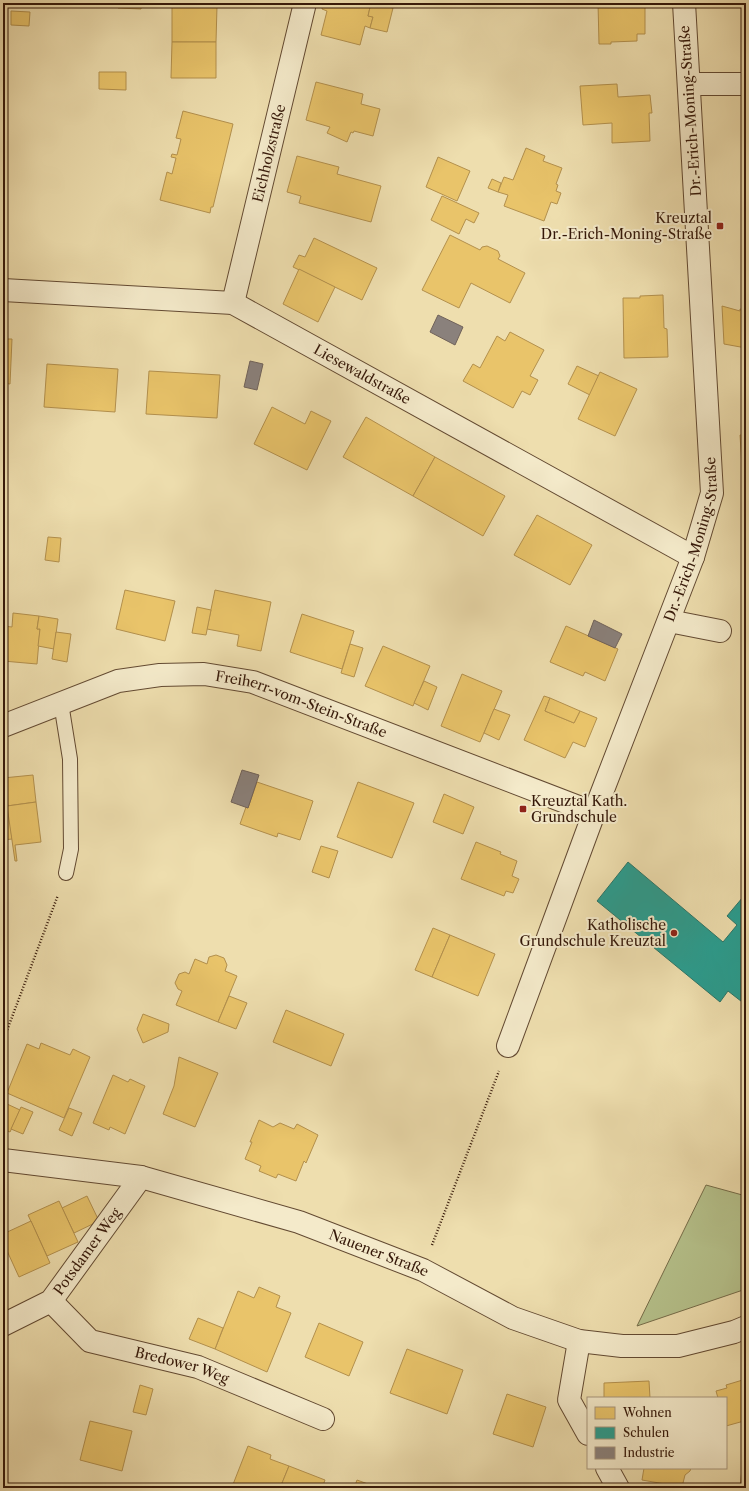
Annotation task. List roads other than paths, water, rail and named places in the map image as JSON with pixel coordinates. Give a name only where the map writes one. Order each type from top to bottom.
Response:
[{"type":"street","name":"Eichholzstraße","points":[[233,303],[305,3]]},
{"type":"street","name":"Dr.-Erich-Moning-Straße","points":[[508,1046],[594,813],[693,557],[712,493],[684,3]]},
{"type":"street","points":[[689,84],[746,84]]},
{"type":"street","name":"Liesewaldstraße","points":[[3,290],[233,303],[693,557]]},
{"type":"street","points":[[669,621],[720,631]]},
{"type":"street","name":"Freiherr-vom-Stein-Straße","points":[[3,726],[118,681],[160,675],[204,674],[253,682],[594,813]]},
{"type":"street","name":"Nauener Straße","points":[[3,1160],[141,1177],[299,1222],[422,1270],[512,1318],[579,1342],[622,1346],[678,1346],[734,1332],[746,1326]]},
{"type":"street","name":"Potsdamer Weg","points":[[3,1325],[51,1301],[141,1177]]},
{"type":"street","name":"Bredower Weg","points":[[51,1301],[90,1341],[198,1367],[323,1419]]},
{"type":"street","points":[[579,1342],[569,1400],[587,1432]]},
{"type":"street","points":[[608,1469],[618,1488]]},
{"type":"lane","points":[[61,703],[70,758],[71,849],[66,873]]},
{"type":"place","name":"Kreuztal Dr.-Erich-Moning-Straße","points":[[720,226]]},
{"type":"place","name":"Kreuztal Kath. Grundschule","points":[[523,809]]},
{"type":"place","name":"Katholische Grundschule Kreuztal","points":[[674,933]]}]
